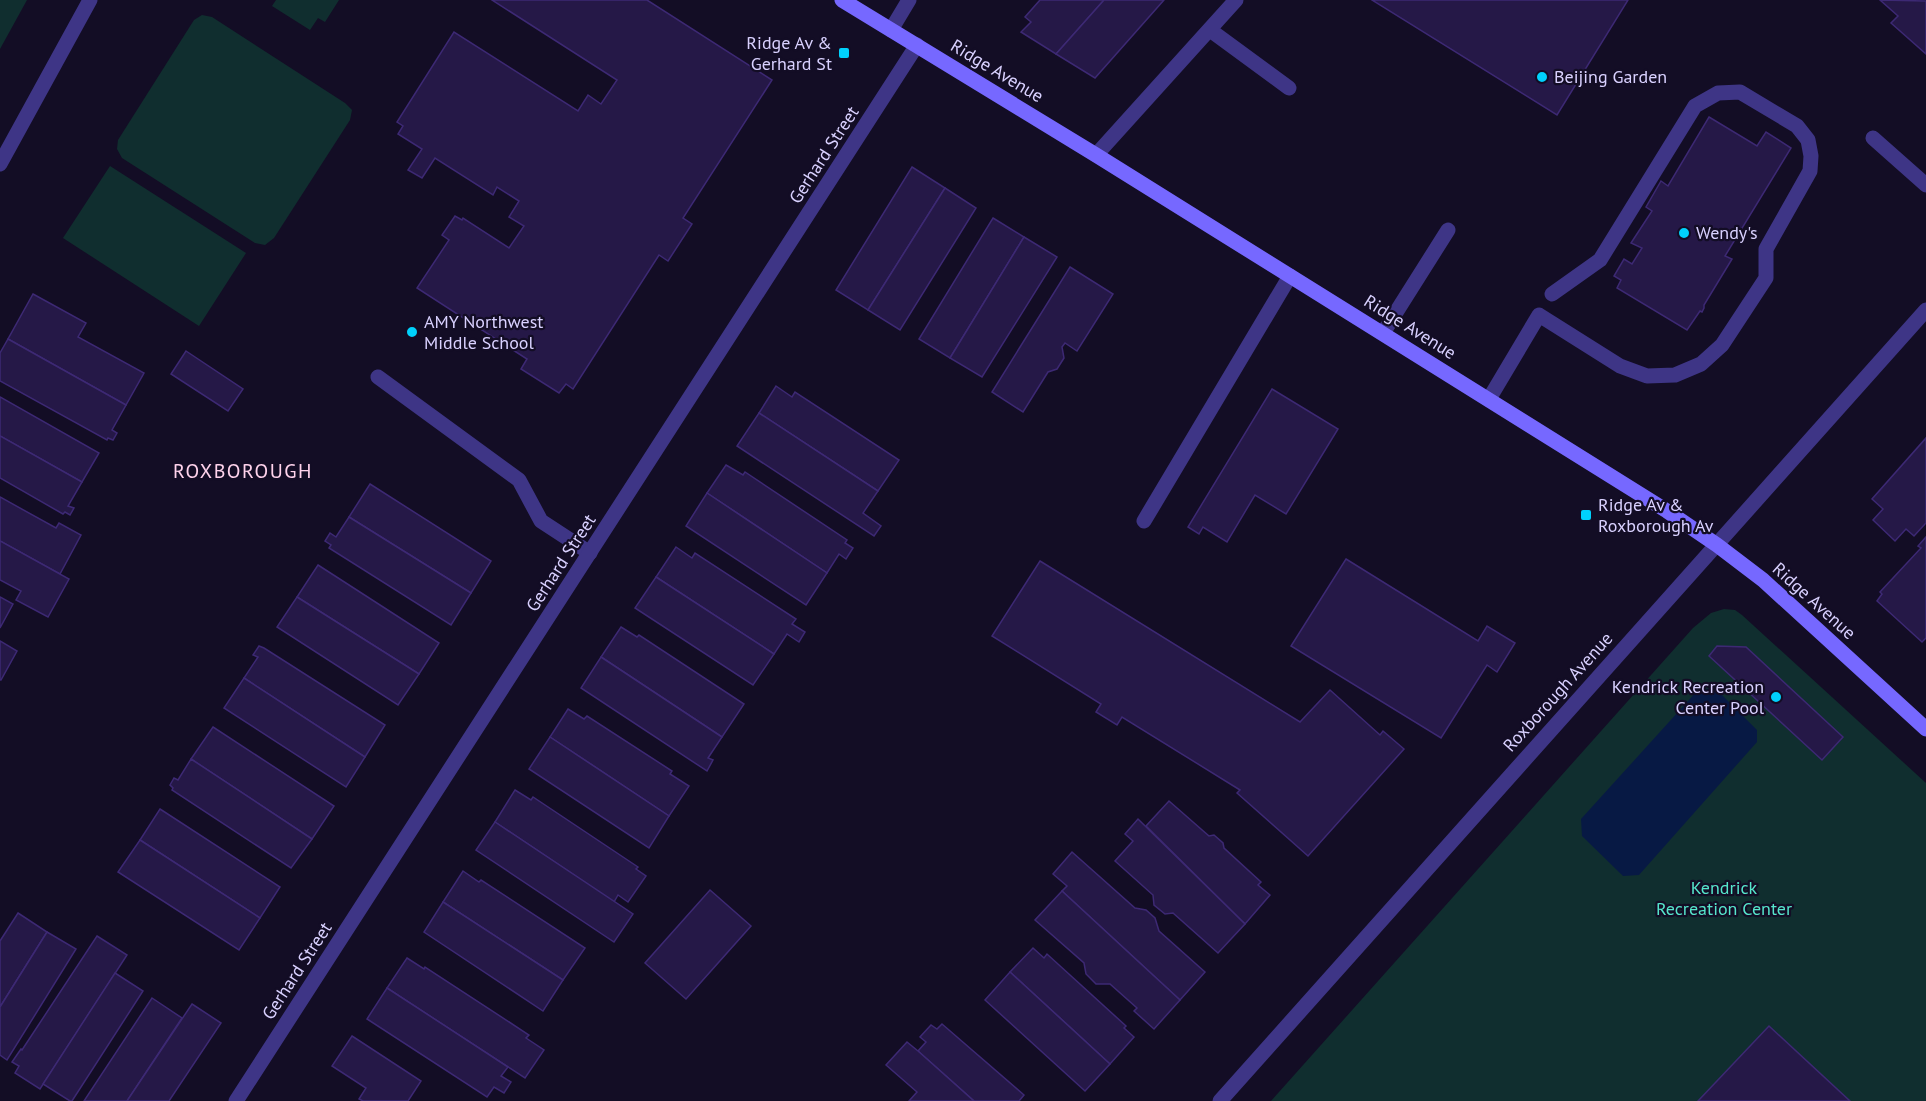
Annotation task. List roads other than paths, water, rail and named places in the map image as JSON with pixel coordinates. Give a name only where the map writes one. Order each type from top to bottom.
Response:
[{"type":"main road","name":"Ridge Avenue","points":[[842,0],[1489,399],[1717,545],[1763,580],[1926,729]]},
{"type":"street","points":[[0,164],[90,0]]},
{"type":"street","points":[[891,30],[909,0]]},
{"type":"street","points":[[1096,155],[1236,0]]},
{"type":"street","points":[[1210,30],[1289,88]]},
{"type":"street","name":"Gerhard Street","points":[[236,1101],[916,45]]},
{"type":"street","points":[[1489,399],[1539,315],[1620,366],[1647,376],[1675,375],[1701,364],[1722,345],[1766,278],[1766,249],[1810,171],[1811,156],[1808,140],[1797,126],[1740,92],[1718,93],[1706,98],[1695,106],[1600,260],[1552,294]]},
{"type":"street","points":[[1873,138],[1926,185]]},
{"type":"street","points":[[1383,333],[1448,230]]},
{"type":"street","points":[[1144,521],[1290,276]]},
{"type":"street","name":"Roxborough Avenue","points":[[1220,1101],[1926,309]]},
{"type":"street","points":[[378,377],[519,480],[541,521],[590,553]]},
{"type":"water","points":[[1715,688],[1757,730],[1757,742],[1639,875],[1623,876],[1582,836],[1581,819],[1698,690]]},
{"type":"place","name":"Ridge Av & Gerhard St","points":[[844,53]]},
{"type":"place","name":"Beijing Garden","points":[[1542,77]]},
{"type":"place","name":"Wendy's","points":[[1684,233]]},
{"type":"place","name":"AMY Northwest Middle School","points":[[412,332]]},
{"type":"place","name":"Ridge Av & Roxborough Av","points":[[1586,515]]},
{"type":"place","name":"Kendrick Recreation Center Pool","points":[[1776,697]]},
{"type":"district","name":"ROXBOROUGH","points":[[243,471]]},
{"type":"park label","name":"Kendrick Recreation Center","points":[[1724,898]]}]
